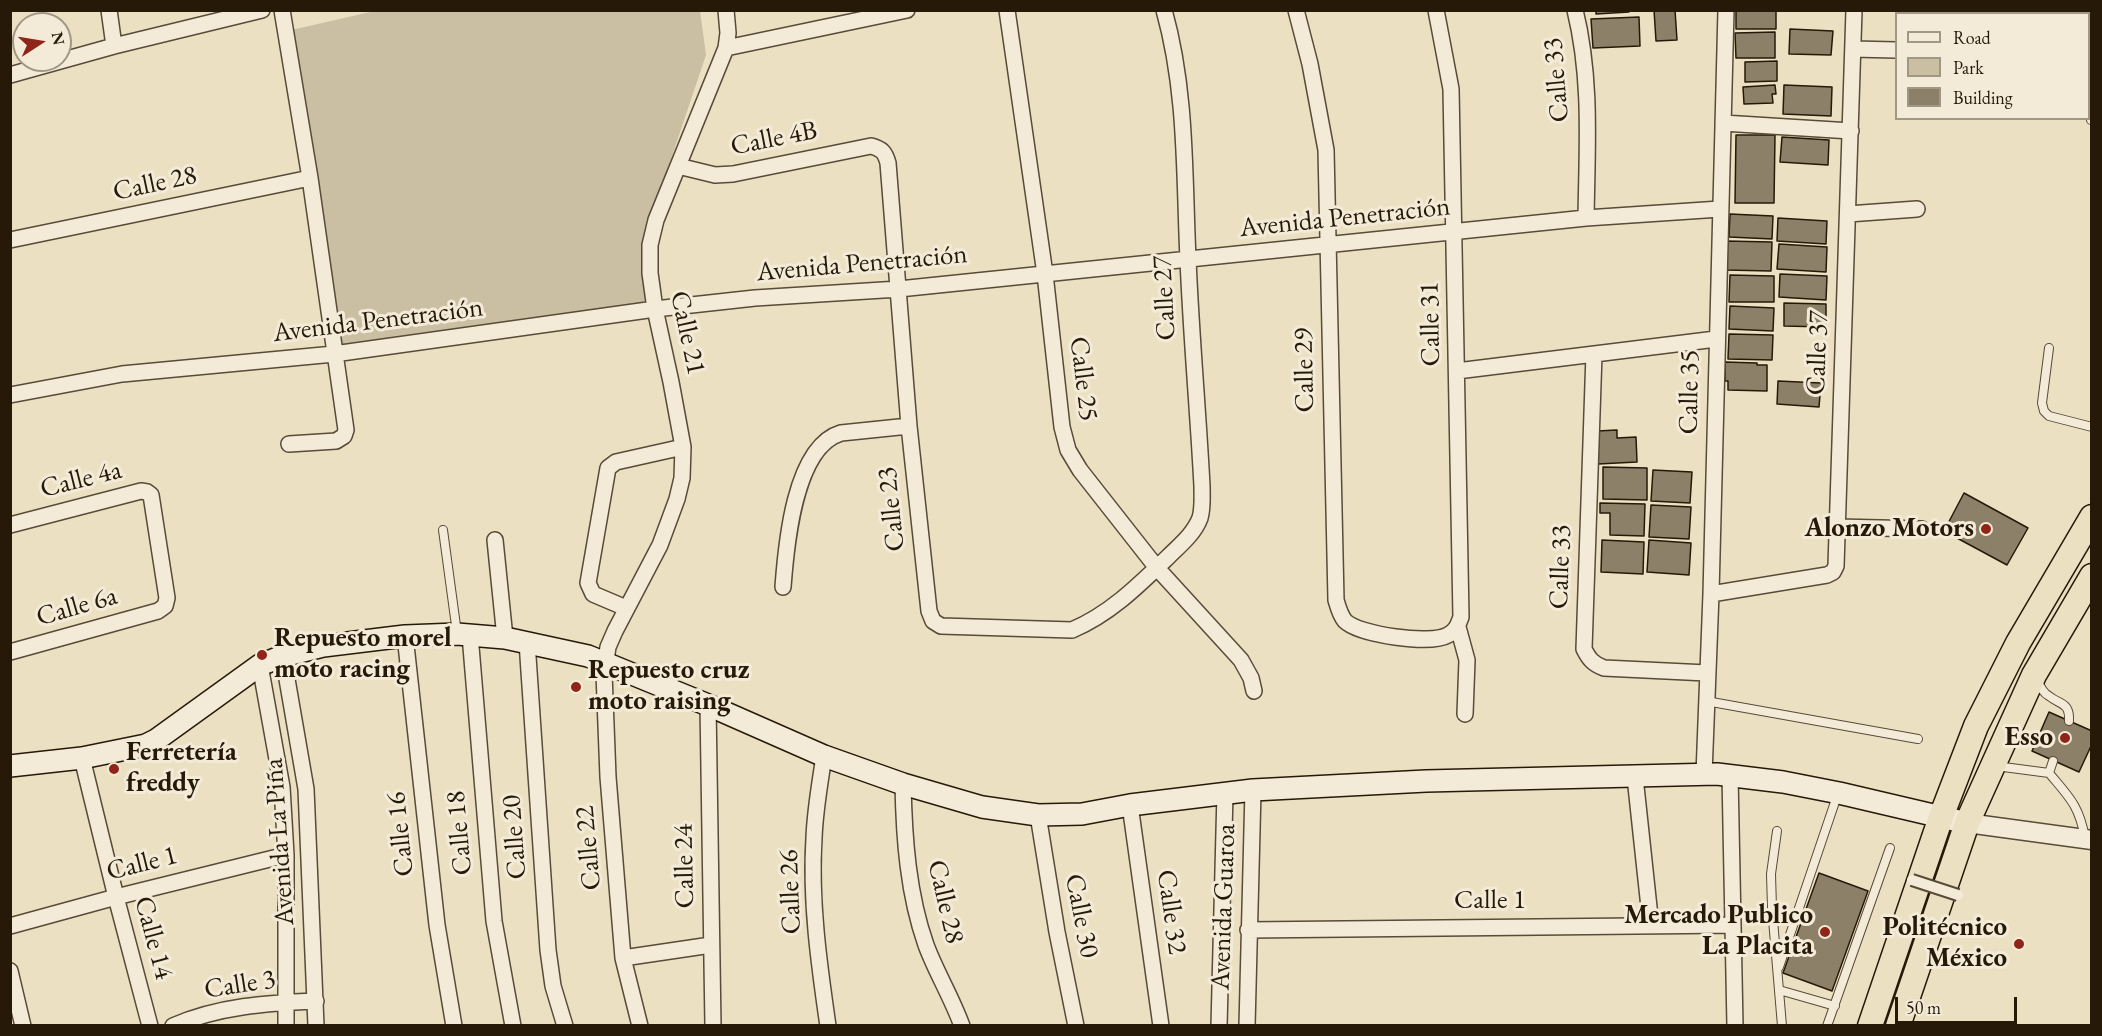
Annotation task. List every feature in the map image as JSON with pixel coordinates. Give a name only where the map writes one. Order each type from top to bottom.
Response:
[{"type":"highway","points":[[1870,1026],[1941,817],[1976,726],[2018,642],[2091,517]]},
{"type":"highway","points":[[1898,1026],[1967,822],[2034,675],[2091,576]]},
{"type":"main road","points":[[10,766],[82,758],[146,745],[260,665],[283,656],[323,646],[405,636],[464,635],[505,638],[588,656],[825,756],[903,784],[982,807],[1038,815],[1082,814],[1130,805],[1253,790],[1426,782],[1704,774],[1783,782],[1967,822]]},
{"type":"street","points":[[109,10],[114,46]]},
{"type":"street","points":[[10,75],[226,15],[262,10]]},
{"type":"street","points":[[282,10],[310,178],[345,420],[344,436],[336,441],[288,444]]},
{"type":"street","name":"Calle 21","points":[[605,664],[611,639],[660,545],[677,499],[682,478],[682,447],[655,309],[649,266],[652,232],[726,48],[728,33],[726,10]]},
{"type":"street","points":[[726,48],[907,10]]},
{"type":"street","name":"Calle 25","points":[[1007,10],[1045,274],[1062,427],[1068,450],[1080,470],[1157,568],[1241,660],[1251,678],[1254,691]]},
{"type":"street","name":"Calle 27","points":[[1157,568],[1191,534],[1200,518],[1202,503],[1188,260],[1183,108],[1171,34],[1164,10]]},
{"type":"street","name":"Calle 29","points":[[1296,10],[1310,64],[1326,150],[1338,610],[1344,620],[1354,628],[1372,633],[1431,640],[1454,631]]},
{"type":"street","name":"Calle 31","points":[[1436,10],[1451,89],[1461,617],[1454,631]]},
{"type":"street","name":"Calle 33","points":[[1575,10],[1588,93],[1586,218]]},
{"type":"street","name":"Calle 35","points":[[1704,774],[1711,594],[1726,10]]},
{"type":"street","name":"Calle 37","points":[[1711,594],[1827,575],[1833,572],[1836,566],[1854,10]]},
{"type":"street","points":[[1852,49],[1895,50]]},
{"type":"street","points":[[1723,123],[1851,131]]},
{"type":"street","name":"Calle 4B","points":[[678,166],[716,175],[733,174],[871,146],[880,148]]},
{"type":"street","name":"Calle 23","points":[[880,148],[885,153],[888,163],[909,426],[929,611],[933,621],[941,626],[950,627],[1072,630],[1102,615],[1157,568]]},
{"type":"street","name":"Calle 28","points":[[10,240],[310,178]]},
{"type":"street","name":"Avenida Penetración","points":[[10,395],[122,374],[334,354],[655,309],[754,298],[899,289],[1586,218],[1720,209]]},
{"type":"street","points":[[1848,214],[1917,209]]},
{"type":"street","points":[[1457,372],[1716,339]]},
{"type":"street","name":"Calle 33","points":[[1594,354],[1584,649],[1588,658],[1604,668],[1707,673]]},
{"type":"street","points":[[783,587],[785,556],[797,494],[807,466],[816,450],[825,440],[841,433],[909,426]]},
{"type":"street","points":[[626,608],[593,594],[588,583],[608,468],[616,462],[682,447]]},
{"type":"street","name":"Calle 4a","points":[[10,525],[141,491],[147,492],[151,495],[167,598],[165,606],[158,610]]},
{"type":"street","points":[[1838,527],[1922,529]]},
{"type":"street","points":[[495,540],[505,638]]},
{"type":"street","name":"Calle 6a","points":[[10,652],[158,610]]},
{"type":"street","points":[[1454,631],[1467,660],[1465,714]]},
{"type":"street","name":"Calle 18","points":[[464,635],[494,921],[513,1026]]},
{"type":"street","name":"Calle 16","points":[[405,636],[437,925],[454,1026]]},
{"type":"street","name":"Calle 20","points":[[527,642],[548,950],[553,986],[565,1026]]},
{"type":"street","name":"Avenida La Piña","points":[[283,656],[306,789],[316,1026]]},
{"type":"street","name":"Calle 22","points":[[605,664],[604,713],[623,958],[640,1026]]},
{"type":"street","name":"Avenida La Piña","points":[[260,665],[282,787],[286,855],[286,1026]]},
{"type":"street","name":"Calle 24","points":[[708,705],[713,1026]]},
{"type":"street","name":"Calle 26","points":[[825,756],[816,810],[813,865],[822,987],[828,1026]]},
{"type":"street","name":"Calle 14","points":[[82,758],[150,1026]]},
{"type":"street","points":[[1730,776],[1736,1026]]},
{"type":"street","points":[[1635,777],[1651,926]]},
{"type":"street","name":"Calle 28","points":[[903,784],[904,821],[916,915],[933,961],[962,1026]]},
{"type":"street","name":"Avenida Guaroa","points":[[1247,1026],[1253,790]]},
{"type":"street","name":"Avenida Guaroa","points":[[1219,1026],[1225,793]]},
{"type":"street","name":"Calle 32","points":[[1130,805],[1161,1026]]},
{"type":"street","name":"Calle 30","points":[[1038,815],[1057,932],[1076,1026]]},
{"type":"street","points":[[1967,822],[2088,840]]},
{"type":"street","name":"Calle 1","points":[[10,926],[286,855]]},
{"type":"street","points":[[1912,880],[1958,895]]},
{"type":"street","name":"Calle 1","points":[[1248,930],[1733,925]]},
{"type":"street","points":[[623,958],[711,945]]},
{"type":"street","points":[[10,971],[22,1026]]},
{"type":"street","name":"Calle 3","points":[[173,1026],[217,1012],[250,1005],[316,1001]]},
{"type":"lane","points":[[2049,348],[2042,403],[2044,411],[2049,416],[2091,427]]},
{"type":"lane","points":[[443,530],[464,635]]},
{"type":"lane","points":[[2034,675],[2046,695],[2063,703],[2067,710],[2068,721]]},
{"type":"lane","points":[[1707,701],[1917,739]]},
{"type":"lane","points":[[2049,773],[2053,761]]},
{"type":"lane","points":[[1992,765],[2049,773],[2074,803],[2088,840]]},
{"type":"lane","points":[[1778,971],[1839,793]]},
{"type":"lane","points":[[1777,831],[1771,874],[1782,1026]]},
{"type":"lane","points":[[1827,1026],[1890,848]]},
{"type":"lane","points":[[1779,990],[1835,1006]]},
{"type":"green space","points":[[379,10],[700,11],[706,55],[642,245],[647,303],[338,345],[287,31]]},
{"type":"building","points":[[1596,10],[1629,10],[1629,12],[1596,14]]},
{"type":"building","points":[[1654,10],[1675,10],[1677,40],[1656,41]]},
{"type":"building","points":[[1736,10],[1776,10],[1776,29],[1736,29]]},
{"type":"building","points":[[1639,17],[1640,46],[1593,48],[1591,19]]},
{"type":"building","points":[[1790,29],[1833,31],[1831,55],[1789,54]]},
{"type":"building","points":[[1775,32],[1775,58],[1736,58],[1735,33]]},
{"type":"building","points":[[1777,61],[1777,81],[1745,82],[1745,62]]},
{"type":"building","points":[[1775,85],[1776,94],[1772,94],[1773,103],[1744,104],[1743,87]]},
{"type":"building","points":[[1784,85],[1832,87],[1831,116],[1783,114]]},
{"type":"building","points":[[1736,135],[1775,135],[1774,203],[1735,203]]},
{"type":"building","points":[[1782,137],[1829,140],[1828,165],[1780,162]]},
{"type":"building","points":[[1730,214],[1773,216],[1772,239],[1729,237]]},
{"type":"building","points":[[1778,218],[1827,221],[1826,244],[1777,241]]},
{"type":"building","points":[[1726,241],[1772,242],[1771,271],[1725,270]]},
{"type":"building","points":[[1779,244],[1827,247],[1826,272],[1777,269]]},
{"type":"building","points":[[1780,274],[1827,276],[1826,300],[1779,297]]},
{"type":"building","points":[[1730,275],[1774,276],[1774,302],[1729,302]]},
{"type":"building","points":[[1784,303],[1826,304],[1826,327],[1784,326]]},
{"type":"building","points":[[1730,306],[1774,308],[1773,331],[1729,329]]},
{"type":"building","points":[[1729,334],[1773,335],[1772,360],[1728,359]]},
{"type":"building","points":[[1725,362],[1767,365],[1767,391],[1728,390],[1728,381],[1725,381]]},
{"type":"building","points":[[1778,381],[1821,383],[1819,407],[1777,404]]},
{"type":"building","points":[[1617,430],[1617,438],[1636,437],[1637,462],[1598,464],[1597,431]]},
{"type":"building","points":[[1603,467],[1647,468],[1647,500],[1603,499]]},
{"type":"building","points":[[1653,470],[1692,472],[1690,503],[1651,501]]},
{"type":"building","name":"Alonzo Motors","points":[[1964,493],[2028,528],[2007,565],[1944,531]]},
{"type":"building","points":[[1600,503],[1645,504],[1644,536],[1610,535],[1610,513],[1600,513]]},
{"type":"building","points":[[1651,505],[1691,507],[1689,539],[1649,537]]},
{"type":"building","points":[[1602,540],[1644,542],[1643,574],[1601,572]]},
{"type":"building","points":[[1649,540],[1691,543],[1689,575],[1647,572]]},
{"type":"building","name":"Esso","points":[[2049,712],[2092,731],[2092,744],[2079,772],[2032,751]]},
{"type":"building","name":"Mercado Publico La Placita","points":[[1819,873],[1868,891],[1832,991],[1783,973]]},
{"type":"place","name":"Alonzo Motors","points":[[1986,529]]},
{"type":"place","name":"Repuesto morel moto racing","points":[[262,655]]},
{"type":"place","name":"Repuesto cruz moto raising","points":[[576,687]]},
{"type":"place","name":"Esso","points":[[2065,738]]},
{"type":"place","name":"Ferretería freddy","points":[[114,769]]},
{"type":"place","name":"Mercado Publico La Placita","points":[[1825,932]]},
{"type":"place","name":"Politécnico México","points":[[2019,944]]}]
